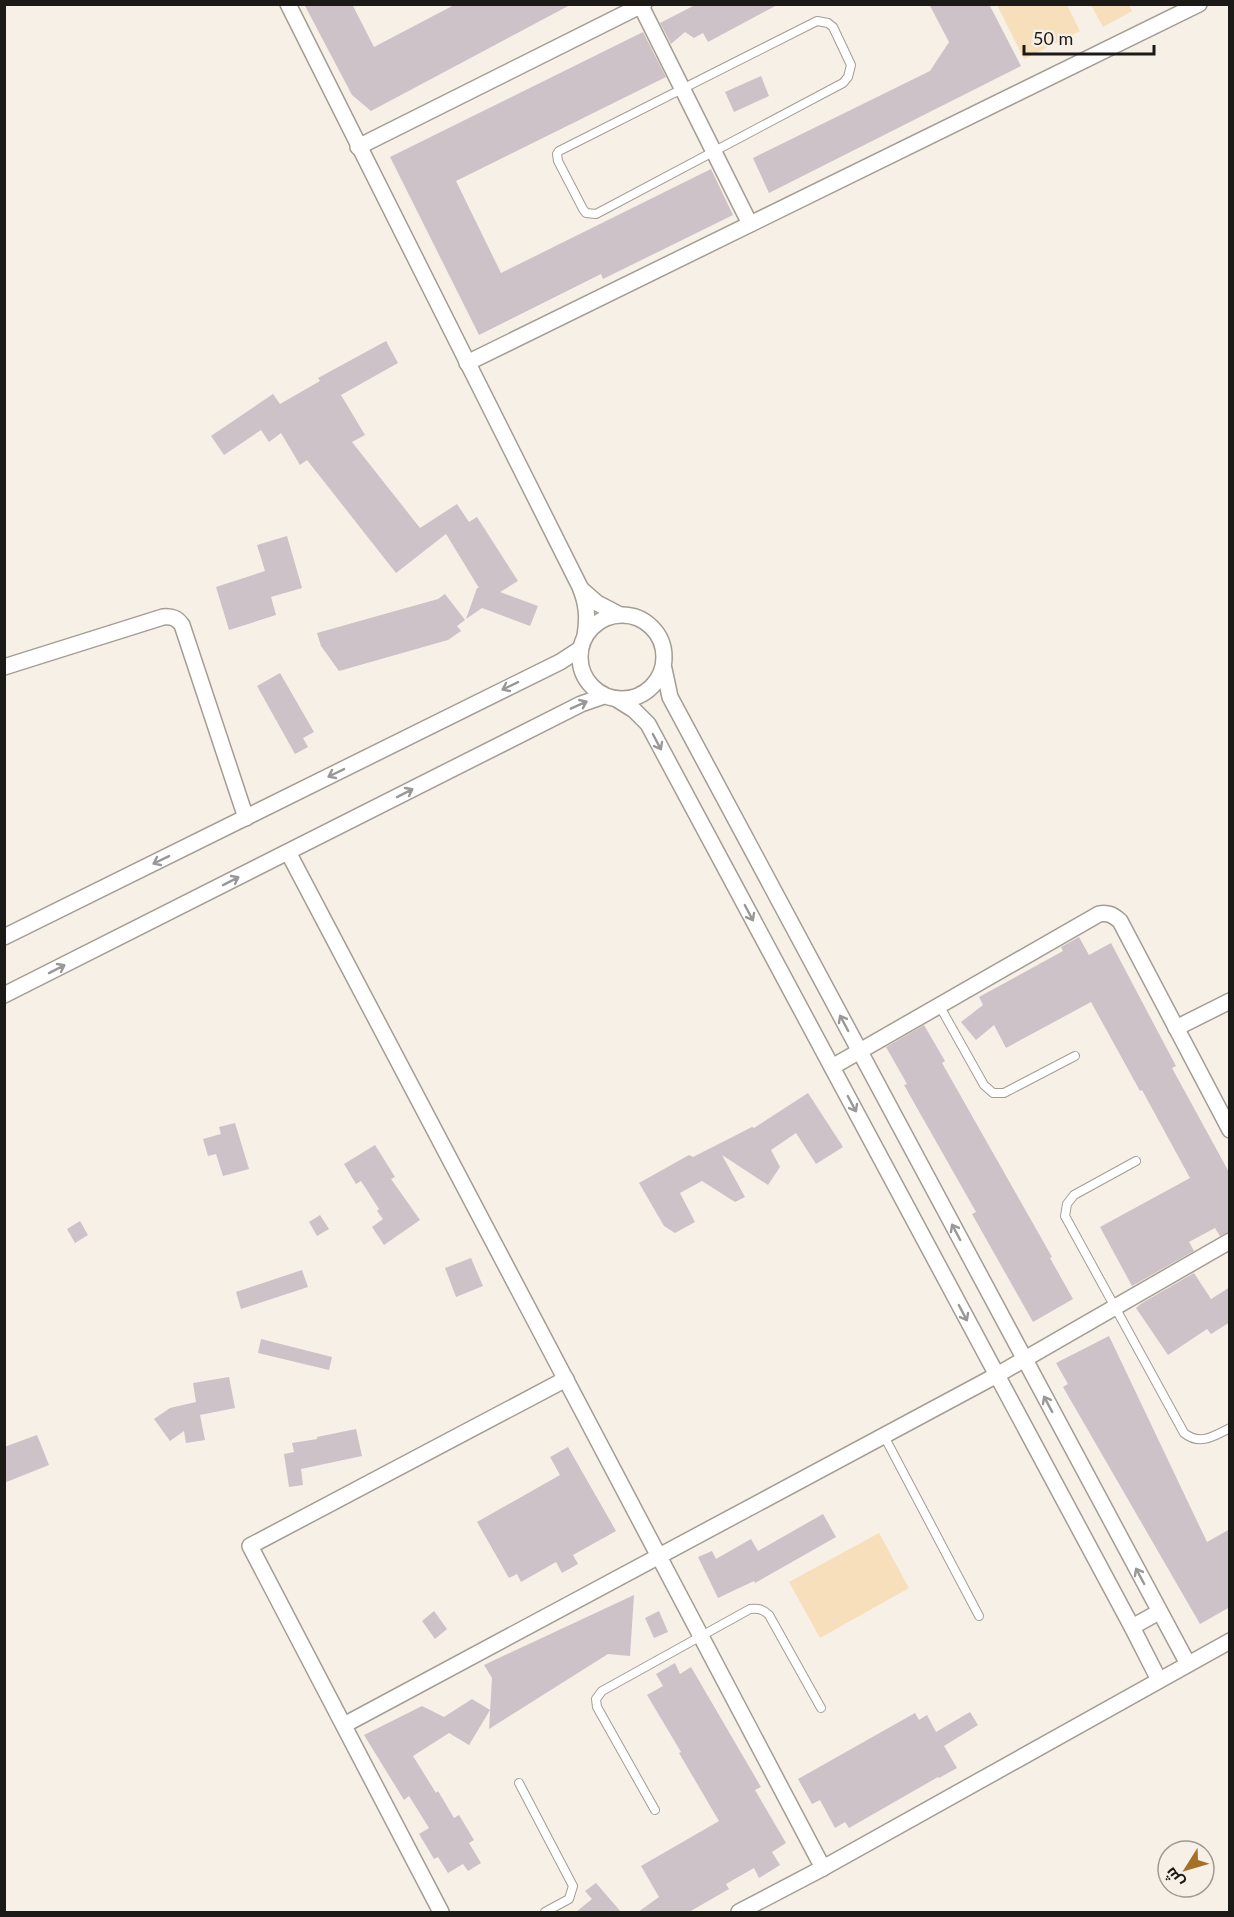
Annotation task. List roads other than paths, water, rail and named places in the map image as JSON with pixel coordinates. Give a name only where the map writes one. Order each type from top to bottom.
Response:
[{"type":"street","points":[[288,4],[580,587],[587,616],[580,663],[584,676],[593,688],[634,710],[648,724],[1159,1680]]},
{"type":"street","points":[[467,363],[1198,4]]},
{"type":"street","points":[[358,147],[642,5],[750,225]]},
{"type":"street","points":[[580,587],[597,603],[618,614]]},
{"type":"street","points":[[4,937],[560,662],[583,642],[593,625],[604,618],[618,614],[632,615],[644,620],[655,629],[662,642],[665,655],[663,669],[657,682],[647,692],[633,699],[611,698],[581,704],[4,995]]},
{"type":"street","points":[[4,667],[164,617],[176,619],[182,626],[246,818]]},
{"type":"street","points":[[663,669],[670,697],[1188,1664]]},
{"type":"street","points":[[288,852],[823,1868]]},
{"type":"street","points":[[832,1067],[1099,914],[1105,913],[1120,921],[1230,1130]]},
{"type":"street","points":[[1176,1028],[1230,1001]]},
{"type":"street","points":[[344,1725],[997,1375],[1230,1241]]},
{"type":"street","points":[[441,1912],[250,1546],[566,1379]]},
{"type":"street","points":[[1132,1627],[1159,1612]]},
{"type":"street","points":[[739,1912],[823,1868],[1230,1641]]},
{"type":"lane","points":[[823,21],[833,27],[851,65],[848,77],[843,83],[714,152],[596,214],[583,209],[558,161],[558,154],[562,148],[812,22],[823,21]]},
{"type":"lane","points":[[939,1005],[984,1085],[993,1093],[1004,1093],[1075,1056]]},
{"type":"lane","points":[[1136,1161],[1074,1195],[1065,1210],[1065,1216],[1185,1433],[1202,1440],[1230,1428]]},
{"type":"lane","points":[[884,1436],[979,1617]]},
{"type":"lane","points":[[655,1810],[597,1707],[596,1700],[602,1691],[755,1608],[766,1611],[772,1619],[821,1708]]},
{"type":"lane","points":[[519,1783],[573,1886],[569,1899],[545,1912]]}]
